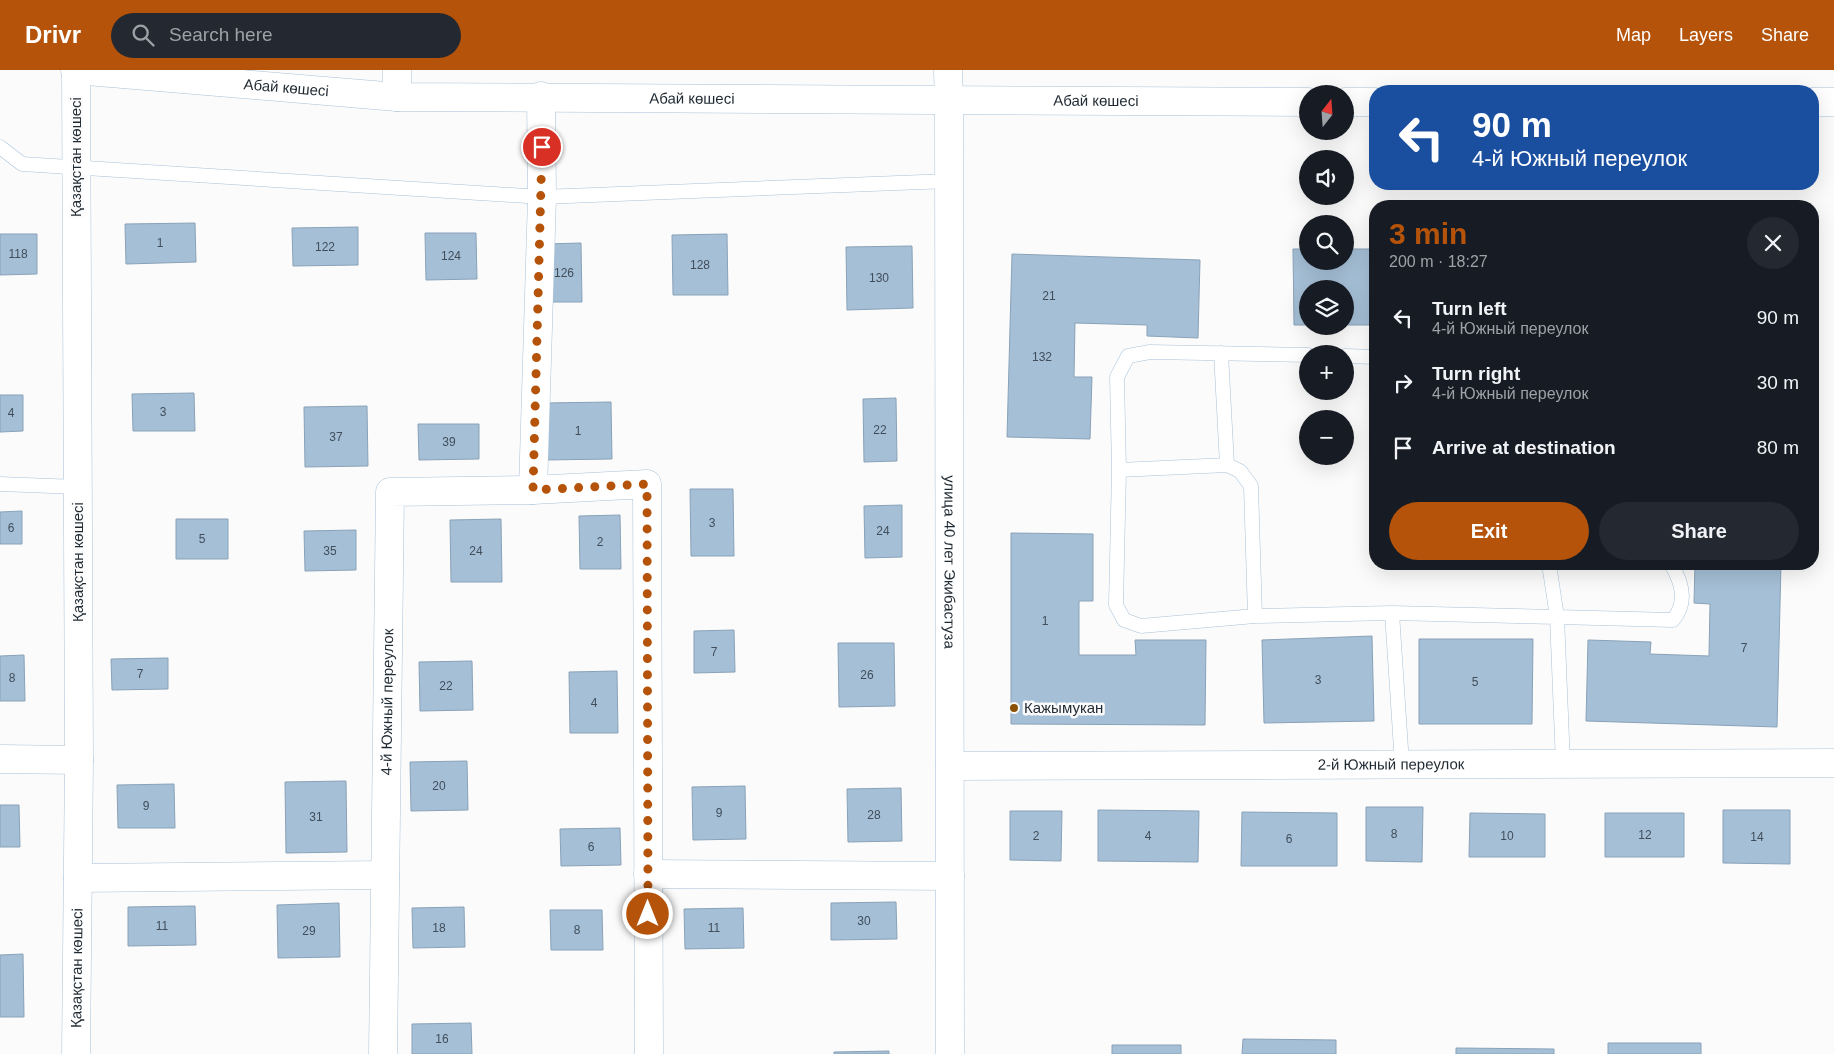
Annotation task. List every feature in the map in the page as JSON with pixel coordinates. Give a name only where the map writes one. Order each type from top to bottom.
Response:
[{"type":"street","name":"Абай көшесі","points":[[76,70],[397,98],[541,96],[949,101],[1299,102]]},
{"type":"street","name":"Қазақстан көшесі","points":[[76,70],[79,760],[76,1054]]},
{"type":"street","points":[[397,70],[397,98]]},
{"type":"street","name":"улица 40 лет Экибастуза","points":[[948,70],[950,1054]]},
{"type":"street","points":[[533,490],[542,198],[541,96]]},
{"type":"street","points":[[1354,102],[1369,102]]},
{"type":"street","points":[[1819,102],[1834,102]]},
{"type":"street","name":"4-й Южный переулок","points":[[383,1054],[390,492],[533,490],[647,484],[649,1054]]},
{"type":"street","points":[[0,759],[79,760]]},
{"type":"street","name":"2-й Южный переулок","points":[[950,766],[1834,763]]},
{"type":"street","points":[[648,874],[950,876]]},
{"type":"street","points":[[78,878],[385,875]]},
{"type":"lane","points":[[0,147],[22,164],[542,198],[949,181]]},
{"type":"lane","points":[[1299,355],[1150,352],[1128,356],[1117,376],[1119,470],[1116,605],[1124,620],[1141,626],[1255,616],[1392,613],[1673,620],[1680,612],[1683,594],[1675,570]]},
{"type":"lane","points":[[1221,353],[1227,465]]},
{"type":"lane","points":[[1354,356],[1369,357]]},
{"type":"lane","points":[[1119,470],[1227,465],[1240,471],[1251,486],[1255,616]]},
{"type":"lane","points":[[0,484],[78,487]]},
{"type":"lane","points":[[1549,570],[1557,617],[1563,764]]},
{"type":"lane","points":[[1392,613],[1402,764]]},
{"type":"building","points":[[195,223],[196,262],[126,264],[125,224]]},
{"type":"building","points":[[358,227],[358,265],[293,266],[292,228]]},
{"type":"building","points":[[425,233],[476,233],[477,279],[426,280]]},
{"type":"building","points":[[0,234],[37,234],[37,274],[0,275]]},
{"type":"building","points":[[727,234],[728,295],[673,295],[672,235]]},
{"type":"building","points":[[581,243],[582,302],[547,302],[546,244]]},
{"type":"building","points":[[912,246],[913,308],[847,310],[846,247]]},
{"type":"building","points":[[1293,249],[1299,249],[1299,270],[1354,270],[1354,249],[1369,249],[1369,325],[1354,325],[1354,280],[1299,280],[1299,325],[1294,325]]},
{"type":"building","points":[[1012,254],[1200,260],[1198,338],[1147,336],[1147,325],[1075,323],[1074,377],[1092,377],[1090,439],[1007,437]]},
{"type":"building","points":[[194,393],[195,431],[133,431],[132,394]]},
{"type":"building","points":[[0,395],[23,395],[23,431],[0,432]]},
{"type":"building","points":[[896,398],[897,461],[864,462],[863,399]]},
{"type":"building","points":[[611,402],[612,459],[545,460],[545,403]]},
{"type":"building","points":[[367,406],[368,466],[305,467],[304,407]]},
{"type":"building","points":[[418,424],[479,424],[479,459],[419,460]]},
{"type":"building","points":[[690,489],[733,489],[734,556],[691,556]]},
{"type":"building","points":[[902,505],[902,557],[865,558],[864,506]]},
{"type":"building","points":[[22,511],[22,544],[0,544],[0,512]]},
{"type":"building","points":[[620,515],[621,569],[580,569],[579,516]]},
{"type":"building","points":[[176,519],[228,519],[228,559],[176,559]]},
{"type":"building","points":[[501,519],[502,582],[451,582],[450,520]]},
{"type":"building","points":[[356,530],[356,570],[305,571],[304,531]]},
{"type":"building","points":[[1011,533],[1093,534],[1093,601],[1079,601],[1079,655],[1136,655],[1135,640],[1206,640],[1205,725],[1011,724]]},
{"type":"building","points":[[1695,570],[1781,570],[1777,727],[1586,721],[1588,640],[1651,642],[1650,654],[1709,656],[1710,604],[1694,603]]},
{"type":"building","points":[[734,630],[735,672],[694,673],[694,631]]},
{"type":"building","points":[[1372,636],[1374,721],[1264,723],[1262,640]]},
{"type":"building","points":[[1419,639],[1533,639],[1532,724],[1419,724]]},
{"type":"building","points":[[838,643],[894,643],[895,706],[839,707]]},
{"type":"building","points":[[24,655],[25,701],[0,701],[0,656]]},
{"type":"building","points":[[168,658],[168,689],[112,690],[111,659]]},
{"type":"building","points":[[472,661],[473,710],[420,711],[419,662]]},
{"type":"building","points":[[617,671],[618,733],[570,733],[569,672]]},
{"type":"building","points":[[467,761],[468,810],[411,811],[410,762]]},
{"type":"building","points":[[346,781],[347,852],[286,853],[285,782]]},
{"type":"building","points":[[174,784],[175,828],[118,828],[117,785]]},
{"type":"building","points":[[745,786],[746,839],[693,840],[692,787]]},
{"type":"building","points":[[901,788],[902,841],[848,842],[847,789]]},
{"type":"building","points":[[0,805],[19,805],[20,847],[0,847]]},
{"type":"building","points":[[1366,807],[1423,807],[1422,862],[1366,861]]},
{"type":"building","points":[[1098,810],[1199,811],[1198,862],[1098,861]]},
{"type":"building","points":[[1723,810],[1790,810],[1790,864],[1723,863]]},
{"type":"building","points":[[1010,811],[1062,811],[1061,861],[1010,860]]},
{"type":"building","points":[[1242,812],[1337,813],[1337,866],[1241,866]]},
{"type":"building","points":[[1470,813],[1545,814],[1545,857],[1469,857]]},
{"type":"building","points":[[1605,813],[1684,813],[1684,857],[1605,857]]},
{"type":"building","points":[[620,828],[621,865],[561,866],[560,829]]},
{"type":"building","points":[[896,902],[897,939],[831,940],[831,903]]},
{"type":"building","points":[[339,903],[340,957],[278,958],[277,905]]},
{"type":"building","points":[[195,906],[196,945],[128,946],[128,907]]},
{"type":"building","points":[[464,907],[465,947],[413,948],[412,908]]},
{"type":"building","points":[[743,908],[744,948],[685,949],[684,909]]},
{"type":"building","points":[[550,910],[602,910],[603,950],[551,950]]},
{"type":"building","points":[[23,954],[24,1017],[0,1017],[0,955]]},
{"type":"building","points":[[471,1023],[472,1054],[412,1054],[412,1024]]},
{"type":"building","points":[[1243,1039],[1336,1040],[1336,1054],[1242,1054]]},
{"type":"building","points":[[1608,1043],[1701,1043],[1701,1054],[1608,1054]]},
{"type":"building","points":[[1112,1045],[1181,1045],[1181,1054],[1112,1054]]},
{"type":"building","points":[[1456,1048],[1554,1049],[1554,1054],[1456,1054]]},
{"type":"building","points":[[889,1051],[889,1054],[834,1054],[834,1052]]},
{"type":"place","name":"Кажымукан","points":[[1014,708]]},
{"type":"route","points":[[542,147],[533,490],[647,484],[648,914]]}]
